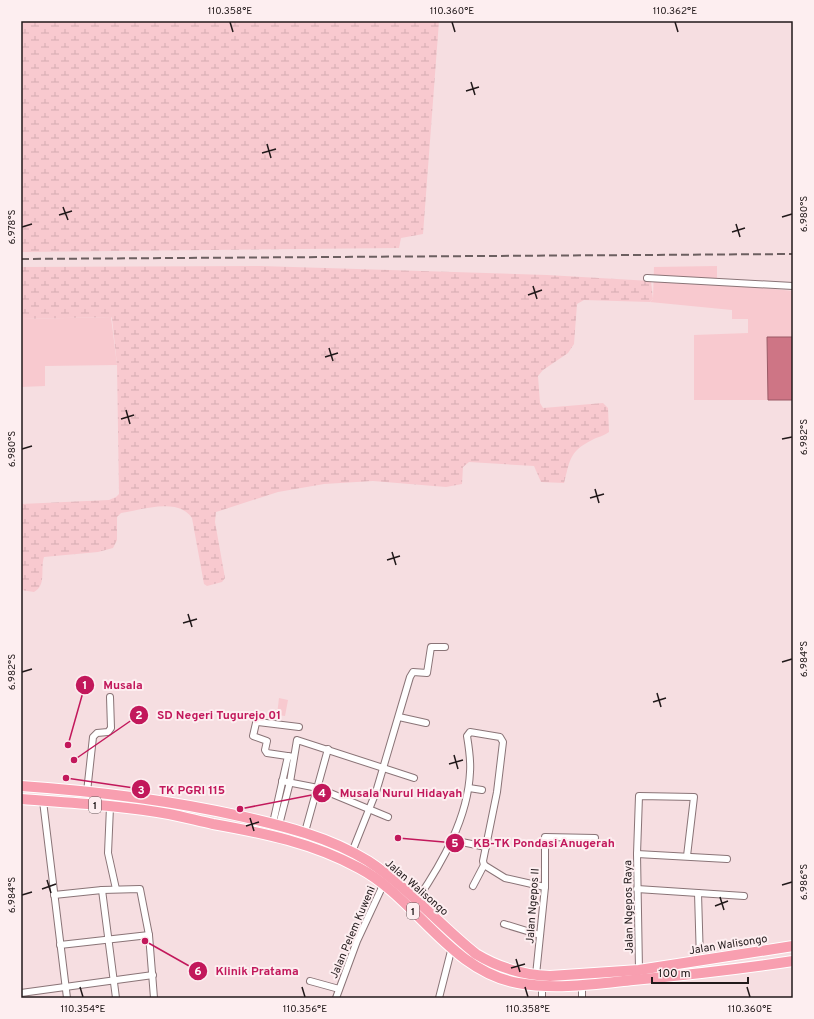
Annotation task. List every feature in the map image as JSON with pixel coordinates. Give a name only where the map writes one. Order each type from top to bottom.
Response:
[{"type":"highway","name":"Jalan Walisongo","points":[[21,786],[87,792],[184,804],[276,824],[305,832],[352,852],[384,872],[476,954],[491,963],[508,969],[536,975],[578,982],[639,970],[793,946]]},
{"type":"highway","name":"Jalan Walisongo","points":[[21,799],[110,806],[169,814],[275,835],[298,842],[358,867],[384,883],[452,947],[490,974],[517,983],[542,986],[736,970],[788,962]]},
{"type":"highway","points":[[788,962],[793,972]]},
{"type":"street","points":[[647,278],[793,286]]},
{"type":"street","points":[[352,852],[384,768],[412,672],[427,673],[431,647],[445,647]]},
{"type":"street","points":[[87,792],[93,737],[97,733],[108,732],[111,728],[110,697]]},
{"type":"street","points":[[399,717],[426,723]]},
{"type":"street","points":[[291,757],[266,752],[267,741],[253,736],[256,723],[299,727]]},
{"type":"street","points":[[417,900],[452,840],[469,788],[470,763],[467,734],[470,732],[500,737],[503,742],[497,792],[484,865],[473,886]]},
{"type":"street","points":[[276,824],[282,781],[297,740],[414,778]]},
{"type":"street","points":[[305,832],[328,749]]},
{"type":"street","points":[[276,824],[290,782],[291,757]]},
{"type":"street","points":[[282,781],[318,788],[388,817]]},
{"type":"street","points":[[469,788],[482,790]]},
{"type":"street","name":"Jalan Ngepos Raya","points":[[639,970],[637,854],[639,796],[694,797],[687,856]]},
{"type":"street","points":[[43,801],[67,998]]},
{"type":"street","points":[[110,806],[108,853],[116,889]]},
{"type":"street","name":"Jalan Ngepos II","points":[[536,975],[546,887],[544,839],[548,836],[595,838]]},
{"type":"street","points":[[452,840],[486,847]]},
{"type":"street","points":[[637,854],[727,859]]},
{"type":"street","points":[[484,865],[505,878],[546,887]]},
{"type":"street","name":"Jalan Pelem Kuweni","points":[[336,998],[357,941],[384,883]]},
{"type":"street","points":[[54,895],[116,889],[138,888],[140,890],[149,935],[154,975],[154,998]]},
{"type":"street","points":[[637,889],[744,896]]},
{"type":"street","points":[[102,890],[116,998]]},
{"type":"street","points":[[698,893],[700,961]]},
{"type":"street","points":[[504,924],[540,935]]},
{"type":"street","points":[[60,945],[149,935]]},
{"type":"street","points":[[439,998],[452,947]]},
{"type":"street","points":[[21,993],[154,975]]},
{"type":"street","name":"Jalan Pelem Kuweni","points":[[310,981],[339,989]]},
{"type":"street","points":[[578,982],[582,998]]},
{"type":"street","points":[[542,986],[542,998]]},
{"type":"green space","points":[[21,21],[439,21],[423,234],[401,238],[399,248],[21,252]]},
{"type":"green space","points":[[261,266],[547,275],[651,281],[653,299],[650,302],[584,300],[577,304],[574,344],[568,353],[543,370],[538,376],[540,403],[543,408],[603,403],[608,408],[609,432],[584,444],[574,453],[569,463],[564,483],[541,482],[534,466],[469,462],[463,467],[462,484],[446,487],[373,481],[324,484],[278,492],[216,512],[215,522],[225,578],[222,582],[207,586],[204,584],[192,518],[186,512],[169,506],[159,506],[121,513],[117,517],[117,540],[113,548],[98,552],[44,557],[42,581],[38,589],[34,592],[21,590],[21,504],[109,500],[119,494],[117,365],[112,318],[21,319],[21,267]]},
{"type":"green space","points":[[717,266],[717,283],[793,291],[793,337],[767,338],[768,400],[694,400],[694,335],[748,333],[748,319],[732,319],[732,310],[650,302],[653,299],[654,267]]},
{"type":"green space","points":[[111,317],[117,365],[45,366],[45,386],[21,387],[21,319]]},
{"type":"green space","points":[[279,698],[288,700],[285,716],[277,715]]},
{"type":"green space","points":[[339,959],[345,961],[341,974],[335,972]]},
{"type":"shaded area","points":[[767,337],[793,337],[793,400],[768,400]]},
{"type":"railway","points":[[21,259],[793,254]]},
{"type":"place","name":"Musala","points":[[68,745]]},
{"type":"place","name":"SD Negeri Tugurejo 01","points":[[74,760]]},
{"type":"place","name":"TK PGRI 115","points":[[66,778]]},
{"type":"place","name":"Musala Nurul Hidayah","points":[[240,809]]},
{"type":"place","name":"KB-TK Pondasi Anugerah","points":[[398,838]]},
{"type":"place","name":"Klinik Pratama","points":[[145,941]]}]
